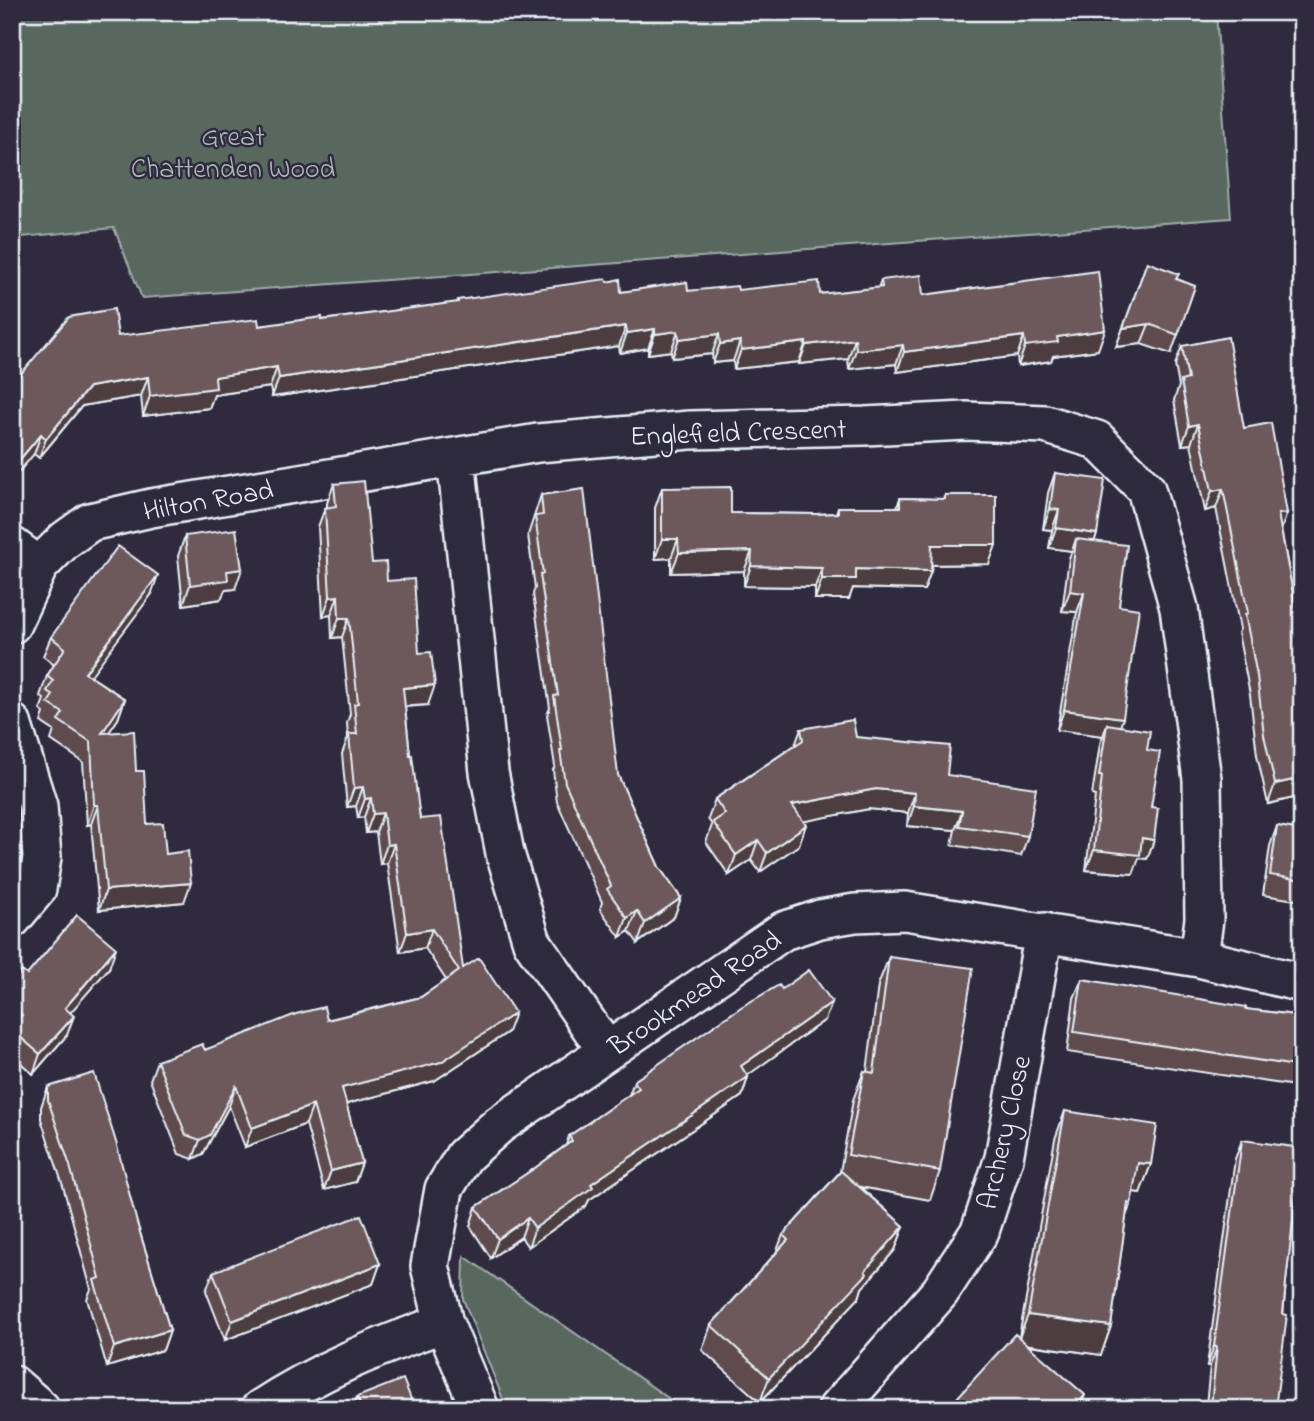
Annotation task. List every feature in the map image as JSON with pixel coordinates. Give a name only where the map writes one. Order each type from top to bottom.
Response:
[{"type":"street","name":"Englefield Crescent","points":[[456,458],[538,443],[690,429],[966,421],[1045,424],[1097,440],[1146,489],[1179,608],[1202,779],[1204,919],[1199,958]]},
{"type":"street","name":"Hilton Road","points":[[12,624],[25,556],[65,540],[90,522],[151,508],[456,458]]},
{"type":"street","points":[[456,458],[489,772],[505,853],[532,942],[607,1051]]},
{"type":"street","points":[[12,723],[38,806],[42,857],[37,889],[12,919]]},
{"type":"street","name":"Brookmead Road","points":[[480,1409],[444,1323],[430,1266],[444,1189],[457,1167],[464,1156],[499,1125],[783,931],[820,919],[855,913],[905,911],[1199,958],[1302,983]]},
{"type":"street","name":"Archery Close","points":[[837,1409],[940,1292],[980,1231],[1004,1158],[1044,932]]},
{"type":"street","points":[[260,1409],[299,1384],[356,1356],[444,1323]]},
{"type":"street","points":[[12,1384],[41,1409]]},
{"type":"green space","name":"Great Chattenden Wood","points":[[12,12],[1216,12],[1231,218],[142,298],[114,228],[12,238]]},
{"type":"green space","points":[[464,1256],[684,1409],[507,1409],[463,1299]]},
{"type":"building","points":[[1147,262],[1179,274],[1176,279],[1195,286],[1178,335],[1149,324],[1123,328]]},
{"type":"building","points":[[1098,271],[1105,330],[1057,337],[1058,342],[1025,346],[1024,336],[904,352],[903,345],[856,350],[855,339],[741,350],[740,341],[720,344],[719,334],[679,339],[678,331],[655,334],[655,329],[627,333],[626,326],[279,378],[277,367],[215,377],[216,388],[150,396],[148,377],[89,387],[46,439],[41,434],[12,469],[12,369],[20,375],[69,317],[114,309],[118,336],[258,319],[259,326],[322,317],[322,320],[606,279],[607,282],[620,279],[621,292],[687,282],[688,291],[737,286],[738,290],[819,281],[820,294],[882,287],[881,280],[921,275],[923,295]]},
{"type":"building","points":[[1228,337],[1244,428],[1271,423],[1287,513],[1278,514],[1302,641],[1302,778],[1275,784],[1264,735],[1257,676],[1245,614],[1248,613],[1223,489],[1212,491],[1198,424],[1189,426],[1181,381],[1188,379],[1182,346]]},
{"type":"building","points":[[1055,473],[1105,480],[1097,534],[1056,528],[1059,510],[1050,509]]},
{"type":"building","points":[[364,481],[372,563],[386,562],[387,581],[414,579],[419,653],[431,652],[435,685],[403,688],[420,819],[441,817],[463,968],[479,958],[515,1013],[441,1062],[342,1088],[362,1163],[331,1171],[313,1105],[252,1128],[236,1086],[210,1135],[200,1140],[186,1135],[157,1061],[202,1044],[205,1050],[296,1014],[324,1007],[327,1020],[421,997],[459,971],[432,929],[407,933],[394,844],[387,845],[383,813],[373,814],[371,798],[365,799],[363,787],[354,788],[349,734],[357,734],[354,704],[358,703],[349,618],[339,618],[338,596],[330,597],[325,508],[336,506],[334,484]]},
{"type":"building","points":[[731,487],[731,513],[838,513],[838,507],[900,507],[900,498],[945,499],[945,495],[996,495],[996,545],[932,545],[931,571],[856,569],[856,579],[822,579],[822,568],[751,566],[752,551],[679,553],[678,539],[662,539],[662,488]]},
{"type":"building","points":[[584,489],[618,775],[659,867],[681,898],[645,923],[637,911],[627,918],[607,889],[611,886],[565,783],[560,751],[554,696],[558,695],[540,575],[543,574],[535,516],[543,515],[541,495]]},
{"type":"building","points":[[236,529],[242,569],[227,571],[228,580],[190,585],[185,536]]},
{"type":"building","points":[[1076,539],[1127,545],[1119,606],[1139,609],[1123,718],[1064,710],[1084,593],[1070,591]]},
{"type":"building","points":[[118,546],[158,575],[85,673],[125,699],[102,733],[134,731],[136,771],[144,771],[147,824],[163,823],[166,854],[188,851],[191,883],[106,890],[98,805],[94,805],[91,742],[58,720],[63,713],[48,703],[53,695],[47,691],[53,681],[47,676],[65,648],[51,637]]},
{"type":"building","points":[[853,720],[856,737],[950,746],[947,775],[1036,788],[1028,836],[959,826],[962,811],[914,806],[915,793],[876,789],[792,805],[806,825],[767,853],[758,840],[736,855],[713,822],[725,814],[715,799],[803,740],[801,729]]},
{"type":"building","points":[[1107,724],[1150,731],[1147,750],[1160,752],[1151,807],[1158,808],[1154,840],[1142,838],[1140,855],[1094,850],[1102,776],[1099,776]]},
{"type":"building","points":[[1277,826],[1302,830],[1302,880],[1270,875]]},
{"type":"building","points":[[77,915],[116,948],[65,1008],[74,1016],[40,1054],[12,1030],[12,1026],[22,1015],[12,1006],[12,982],[22,971],[27,975]]},
{"type":"building","points":[[889,957],[973,968],[940,1171],[848,1155],[864,1071],[874,1073]]},
{"type":"building","points":[[809,970],[832,1002],[741,1066],[748,1077],[591,1184],[593,1187],[535,1228],[528,1218],[498,1239],[476,1207],[572,1141],[569,1136],[639,1088],[634,1081],[741,1007],[779,985],[782,989]]},
{"type":"building","points":[[1082,979],[1246,1007],[1245,1009],[1302,1016],[1302,1067],[1074,1032]]},
{"type":"building","points":[[94,1073],[170,1330],[114,1347],[94,1280],[100,1278],[70,1166],[48,1100],[48,1087]]},
{"type":"building","points":[[1065,1111],[1157,1125],[1151,1164],[1138,1163],[1131,1204],[1128,1203],[1111,1326],[1028,1315]]},
{"type":"building","points":[[1242,1140],[1302,1148],[1302,1174],[1301,1179],[1298,1178],[1286,1282],[1283,1314],[1287,1315],[1275,1409],[1197,1409],[1198,1404],[1211,1406],[1217,1347],[1214,1346]]},
{"type":"building","points":[[841,1171],[904,1226],[865,1271],[867,1274],[769,1378],[711,1325],[788,1240],[783,1235]]},
{"type":"building","points":[[361,1215],[380,1264],[232,1321],[213,1272]]},
{"type":"building","points":[[1015,1334],[1085,1395],[1074,1409],[947,1409]]},
{"type":"building","points":[[403,1379],[415,1409],[362,1409],[357,1397]]}]
